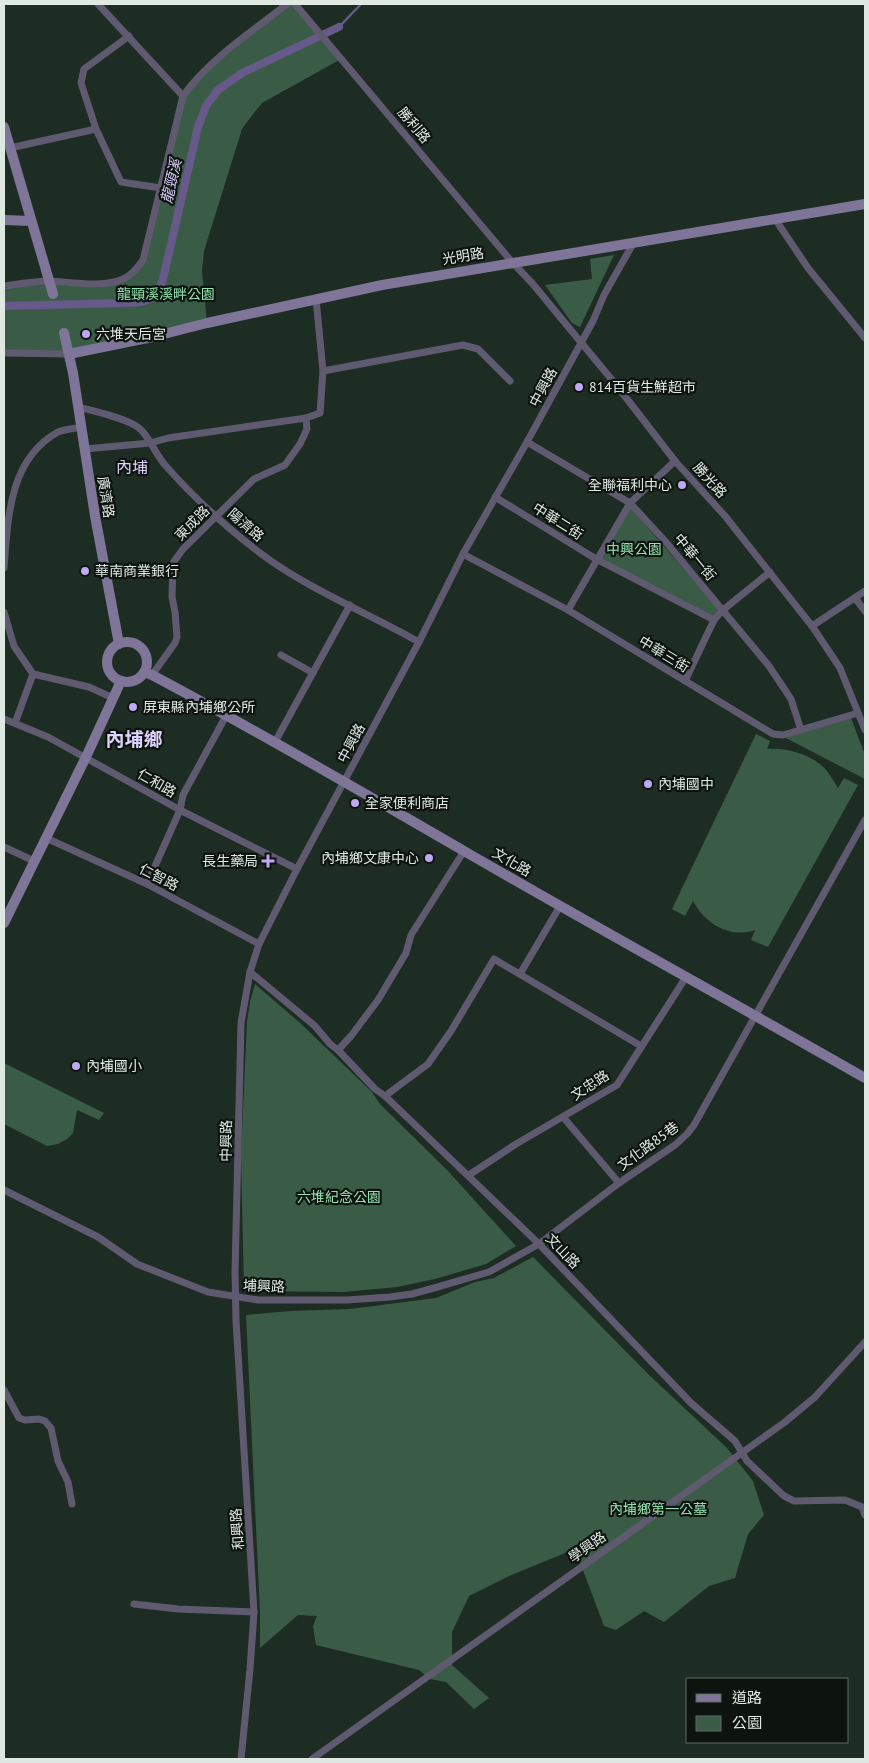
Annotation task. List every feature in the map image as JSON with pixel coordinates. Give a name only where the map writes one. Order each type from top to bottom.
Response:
[{"type":"main road","points":[[4,127],[53,294]]},
{"type":"main road","name":"光明路","points":[[69,354],[382,285],[865,204]]},
{"type":"main road","points":[[4,220],[31,221]]},
{"type":"main road","name":"廣濟路","points":[[64,333],[119,644]]},
{"type":"main road","points":[[131,643],[141,649],[146,660],[148,673],[134,681],[121,682],[110,673],[107,667],[107,660],[113,648],[119,644],[131,643]]},
{"type":"main road","name":"文化路","points":[[148,673],[227,714],[345,780],[464,851],[865,1078]]},
{"type":"main road","points":[[4,923],[7,908],[46,838],[121,682]]},
{"type":"street","points":[[98,4],[183,96]]},
{"type":"street","points":[[4,286],[48,281],[81,284],[106,283],[122,280],[135,271],[143,260],[183,96],[208,67],[287,4]]},
{"type":"street","name":"勝利路","points":[[295,4],[512,262]]},
{"type":"street","points":[[128,36],[84,69],[81,83],[96,129],[121,182],[161,188]]},
{"type":"street","points":[[10,148],[96,129]]},
{"type":"street","points":[[775,219],[808,268],[865,338]]},
{"type":"street","name":"中興路","points":[[235,1297],[241,1023],[245,991],[260,944],[297,869],[419,642],[463,554],[527,442],[634,242]]},
{"type":"street","name":"勝光路","points":[[512,262],[532,283],[617,386],[676,461],[725,516],[812,626],[840,668],[865,730]]},
{"type":"street","points":[[85,450],[150,443],[168,438],[306,418],[320,413],[322,370],[316,299]]},
{"type":"street","points":[[322,370],[463,345],[478,349],[510,381]]},
{"type":"street","points":[[4,353],[69,354]]},
{"type":"street","name":"陽濟路","points":[[78,407],[109,414],[137,427],[144,434],[163,463],[184,485],[259,552],[283,569],[419,642]]},
{"type":"street","name":"東成路","points":[[148,673],[175,643],[177,636],[176,612],[172,597],[173,563],[183,549],[254,479],[284,465],[300,444],[307,429],[306,418]]},
{"type":"street","points":[[4,568],[5,527],[13,490],[24,464],[39,446],[60,432],[81,427]]},
{"type":"street","name":"中華一街","points":[[527,442],[630,503],[665,541],[769,666],[791,699],[801,730]]},
{"type":"street","points":[[568,610],[630,503],[676,461]]},
{"type":"street","name":"中華二街","points":[[495,497],[596,559],[714,620]]},
{"type":"street","name":"中華三街","points":[[463,554],[568,610],[773,734],[783,735],[858,713]]},
{"type":"street","points":[[685,681],[714,620],[723,610],[770,572]]},
{"type":"street","points":[[812,626],[865,591]]},
{"type":"street","points":[[855,598],[865,611]]},
{"type":"street","points":[[275,742],[350,605]]},
{"type":"street","points":[[4,612],[14,646],[32,674],[89,686],[114,698]]},
{"type":"street","points":[[281,655],[313,673]]},
{"type":"street","points":[[15,723],[32,674]]},
{"type":"street","points":[[147,884],[180,810],[183,795],[227,714]]},
{"type":"street","name":"仁和路","points":[[4,719],[34,730],[180,810],[297,869]]},
{"type":"street","name":"文化路85巷","points":[[539,1244],[619,1183],[675,1145],[694,1125],[865,820]]},
{"type":"street","name":"仁智路","points":[[46,838],[147,884],[260,944]]},
{"type":"street","points":[[4,847],[34,861]]},
{"type":"street","points":[[338,1050],[378,1000],[406,953],[411,935],[464,851]]},
{"type":"street","points":[[520,974],[560,906]]},
{"type":"street","points":[[385,1096],[428,1064],[451,1031],[494,959],[641,1046]]},
{"type":"street","name":"文山路","points":[[250,972],[315,1026],[330,1044],[375,1089],[385,1096],[469,1175],[539,1244],[691,1403],[734,1441],[747,1461],[784,1496],[794,1502],[844,1500],[864,1505],[865,1515]]},
{"type":"street","name":"文忠路","points":[[469,1175],[516,1144],[617,1086],[686,977]]},
{"type":"street","points":[[563,1117],[619,1183]]},
{"type":"street","name":"埔興路","points":[[4,1190],[98,1237],[136,1264],[197,1288],[258,1300],[347,1300],[412,1294],[489,1272],[539,1244]]},
{"type":"street","name":"和興路","points":[[235,1297],[254,1612],[241,1759]]},
{"type":"street","name":"學興路","points":[[312,1759],[785,1422],[815,1397],[865,1342]]},
{"type":"street","points":[[4,1390],[19,1418],[24,1420],[39,1419],[51,1428],[58,1461],[68,1482],[72,1504]]},
{"type":"street","points":[[134,1604],[178,1609],[254,1612]]},
{"type":"green space","name":"龍頸溪溪畔公園","points":[[287,4],[295,4],[341,59],[262,103],[242,129],[204,251],[202,271],[207,323],[71,356],[4,353],[4,286],[48,281],[81,284],[122,280],[143,260],[183,96],[189,87]]},
{"type":"green space","points":[[614,255],[580,327],[572,323],[545,285],[592,279],[590,259]]},
{"type":"green space","name":"中興公園","points":[[630,507],[720,611],[713,618],[600,558]]},
{"type":"green space","points":[[851,718],[865,755],[865,779],[782,736]]},
{"type":"green space","points":[[756,734],[770,741],[767,749],[783,749],[800,753],[822,765],[838,788],[844,778],[858,785],[768,947],[751,940],[755,930],[736,932],[727,931],[719,927],[704,916],[693,901],[685,916],[672,909]]},
{"type":"green space","name":"六堆紀念公園","points":[[255,984],[299,1022],[371,1091],[380,1104],[448,1171],[516,1246],[486,1264],[435,1279],[397,1287],[343,1292],[244,1291],[241,1154],[247,1022]]},
{"type":"green space","points":[[4,1063],[104,1113],[99,1120],[77,1110],[73,1133],[58,1144],[47,1146],[4,1124]]},
{"type":"green space","name":"內埔鄉第一公墓","points":[[533,1257],[649,1375],[727,1448],[753,1481],[764,1515],[748,1534],[735,1578],[709,1586],[664,1622],[644,1611],[616,1630],[604,1626],[575,1549],[509,1576],[469,1596],[452,1632],[452,1665],[489,1698],[474,1709],[446,1682],[430,1679],[419,1670],[316,1645],[313,1626],[317,1616],[298,1615],[260,1648],[260,1612],[246,1315],[350,1309],[436,1298],[475,1282],[494,1278]]},
{"type":"waterway","name":"龍頸溪","points":[[339,27],[361,4]]},
{"type":"waterway","name":"龍頸溪","points":[[4,306],[131,303],[149,300],[153,297],[157,293],[163,279],[198,127],[206,106],[218,90],[242,73],[339,27]]},
{"type":"place","name":"六堆天后宮","points":[[86,334]]},
{"type":"place","name":"814百貨生鮮超市","points":[[579,387]]},
{"type":"place","name":"全聯福利中心","points":[[682,485]]},
{"type":"place","name":"華南商業銀行","points":[[85,571]]},
{"type":"place","name":"屏東縣內埔鄉公所","points":[[133,707]]},
{"type":"place","name":"內埔國中","points":[[648,784]]},
{"type":"place","name":"全家便利商店","points":[[355,803]]},
{"type":"place","name":"內埔鄉文康中心","points":[[429,858]]},
{"type":"place","name":"長生藥局","points":[[268,861]]},
{"type":"place","name":"內埔國小","points":[[76,1066]]},
{"type":"district","name":"內埔","points":[[132,467]]},
{"type":"district","name":"內埔鄉","points":[[134,739]]}]
